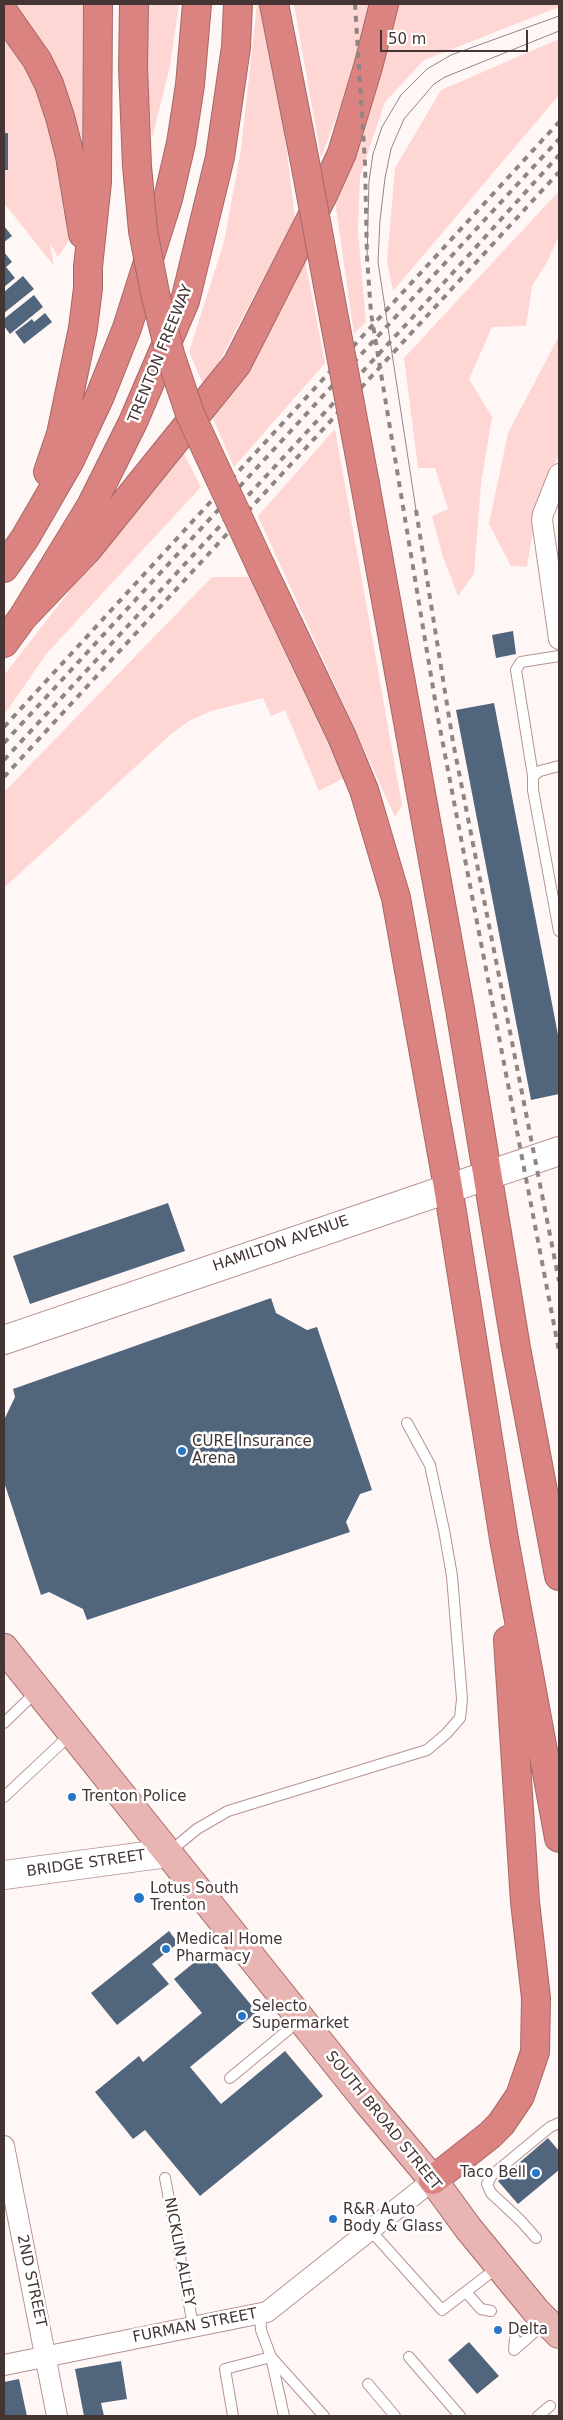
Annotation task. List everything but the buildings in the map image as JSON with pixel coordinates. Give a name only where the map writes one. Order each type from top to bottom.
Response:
[{"type":"highway","points":[[25,538],[60,434],[83,328],[97,182],[98,4]]},
{"type":"highway","points":[[134,4],[133,68],[137,166],[144,231],[155,293],[170,354],[190,414],[342,737],[364,790],[382,844],[402,925],[448,1187],[504,1539],[559,1838]]},
{"type":"highway","points":[[4,568],[25,538],[69,462],[100,396],[127,328],[168,199],[181,144],[190,85],[197,4]]},
{"type":"highway","name":"TRENTON FREEWAY","points":[[4,643],[24,617],[91,506],[126,438],[185,301],[220,157],[236,47],[238,4]]},
{"type":"highway","points":[[274,4],[365,484],[488,1174],[516,1348],[559,1576]]},
{"type":"highway","points":[[24,617],[87,550],[237,364],[323,196],[342,153],[368,67],[384,4]]},
{"type":"highway","points":[[4,13],[37,60],[60,116],[70,156],[88,267]]},
{"type":"highway","points":[[433,2180],[501,2124],[520,2096],[535,2052],[536,1998],[523,1883],[510,1681],[504,1539]]},
{"type":"main road","name":"HAMILTON AVENUE","points":[[4,1340],[448,1187],[559,1151]]},
{"type":"main road","name":"SOUTH BROAD STREET","points":[[4,1649],[433,2180],[499,2266],[553,2327]]},
{"type":"main road","name":"BRIDGE STREET","points":[[4,1875],[168,1853]]},
{"type":"street","points":[[559,474],[542,520],[556,601],[559,639]]},
{"type":"street","name":"2ND STREET","points":[[4,2146],[57,2416]]},
{"type":"street","name":"FURMAN STREET","points":[[4,2365],[193,2325],[260,2314],[276,2307],[433,2180]]},
{"type":"lane","points":[[559,656],[521,662],[516,670],[533,776],[533,790],[559,931]]},
{"type":"lane","points":[[533,776],[540,771],[559,766]]},
{"type":"lane","points":[[168,1853],[197,1829],[228,1811],[427,1750],[446,1734],[460,1718],[462,1699],[452,1576],[444,1530],[430,1465],[407,1423]]},
{"type":"lane","points":[[4,1723],[38,1690]]},
{"type":"lane","points":[[4,1796],[72,1733]]},
{"type":"lane","points":[[230,2078],[301,2019]]},
{"type":"lane","points":[[536,2238],[491,2193],[487,2184],[492,2175],[550,2127],[559,2123]]},
{"type":"lane","name":"NICKLIN ALLEY","points":[[165,2178],[193,2325]]},
{"type":"lane","points":[[371,2231],[442,2310],[499,2266]]},
{"type":"lane","points":[[466,2292],[484,2313]]},
{"type":"lane","points":[[260,2314],[261,2330],[271,2357],[284,2416]]},
{"type":"lane","points":[[503,2348],[514,2350],[553,2327]]},
{"type":"lane","points":[[514,2350],[515,2339]]},
{"type":"lane","points":[[233,2416],[225,2369],[271,2357]]},
{"type":"lane","points":[[271,2357],[324,2416]]},
{"type":"lane","points":[[409,2357],[460,2416]]},
{"type":"lane","points":[[368,2384],[395,2416]]},
{"type":"lane","points":[[538,2416],[550,2406]]},
{"type":"shaded area","points":[[8,4],[83,4],[82,162]]},
{"type":"shaded area","points":[[148,4],[179,4],[170,66],[152,138],[147,70]]},
{"type":"shaded area","points":[[257,4],[271,20],[295,219],[205,388],[189,352],[224,242],[241,150]]},
{"type":"shaded area","points":[[294,4],[372,4],[364,42],[321,158]]},
{"type":"shaded area","points":[[391,4],[559,4],[559,7],[424,60],[385,102],[360,176],[358,232],[366,322],[354,334],[335,201]]},
{"type":"shaded area","points":[[4,34],[35,71],[57,134],[70,239],[58,257],[50,244],[54,266],[4,203]]},
{"type":"shaded area","points":[[559,39],[559,95],[393,291],[387,261],[395,168],[441,90]]},
{"type":"shaded area","points":[[559,191],[559,236],[547,262],[532,286],[526,326],[492,327],[469,379],[492,417],[481,484],[474,574],[458,596],[443,557],[432,516],[448,509],[435,468],[418,468],[404,358]]},
{"type":"shaded area","points":[[304,255],[325,363],[234,467],[211,414]]},
{"type":"shaded area","points":[[559,336],[559,453],[534,524],[527,567],[511,566],[489,524],[508,433]]},
{"type":"shaded area","points":[[335,429],[402,805],[395,817],[258,516]]},
{"type":"shaded area","points":[[181,448],[201,487],[47,653],[4,715],[4,675]]},
{"type":"shaded area","points":[[212,577],[249,577],[344,778],[319,791],[285,710],[271,716],[263,698],[211,711],[189,721],[171,734],[4,888],[4,792]]},
{"type":"tram line","points":[[367,257],[369,181],[373,154],[382,127],[401,95],[427,69],[451,55],[559,16]]},
{"type":"tram line","points":[[416,510],[378,262],[380,220],[391,149],[404,119],[434,84],[445,77],[559,31]]},
{"type":"railway","points":[[355,4],[365,163],[367,257],[371,313],[438,718],[559,1351]]},
{"type":"railway","points":[[4,727],[559,122]]},
{"type":"railway","points":[[4,743],[559,139]]},
{"type":"railway","points":[[4,760],[412,318],[559,155]]},
{"type":"railway","points":[[4,777],[559,172]]},
{"type":"railway","points":[[416,510],[453,742],[559,1281]]},
{"type":"place","name":"CURE Insurance Arena","points":[[182,1451]]},
{"type":"place","name":"Trenton Police","points":[[72,1797]]},
{"type":"place","name":"Lotus South Trenton","points":[[139,1898]]},
{"type":"place","name":"Medical Home Pharmacy","points":[[166,1949]]},
{"type":"place","name":"Selecto Supermarket","points":[[242,2016]]},
{"type":"place","name":"Taco Bell","points":[[536,2173]]},
{"type":"place","name":"R&R Auto Body & Glass","points":[[333,2219]]},
{"type":"place","name":"Delta","points":[[498,2330]]}]
